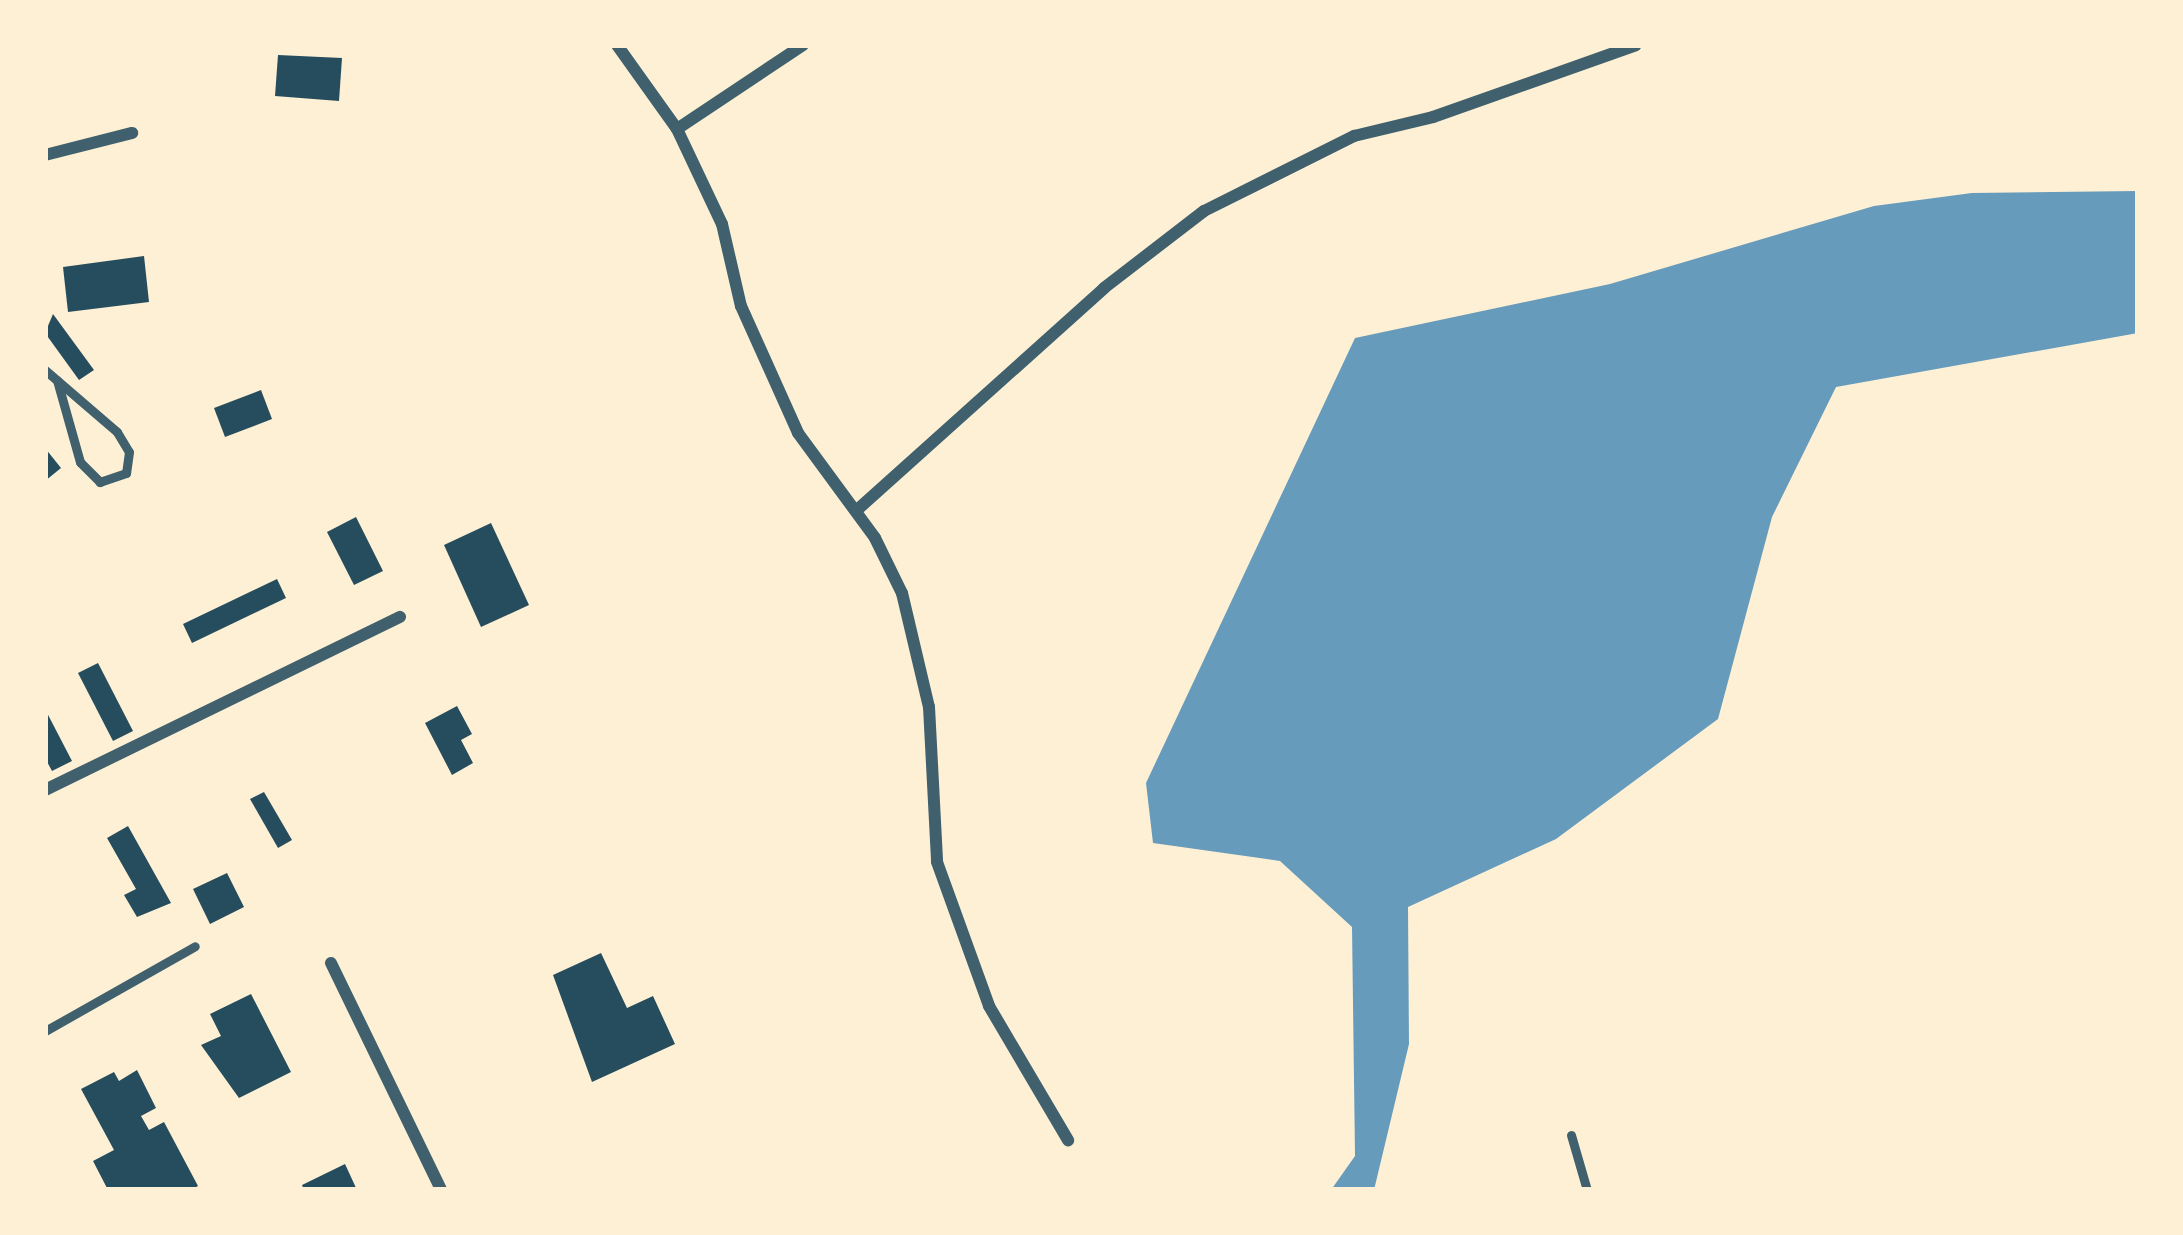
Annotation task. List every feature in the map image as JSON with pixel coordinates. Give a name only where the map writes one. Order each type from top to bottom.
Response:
[{"type":"street","points":[[616,45],[677,129],[722,224],[741,306],[798,433],[857,510],[902,593],[922,658],[931,826],[950,907],[989,1006],[1068,1140]]},
{"type":"street","points":[[677,129],[803,45]]},
{"type":"street","points":[[857,510],[1105,287],[1204,211],[1354,136],[1433,117],[1636,45]]},
{"type":"street","points":[[45,154],[132,133]]},
{"type":"street","points":[[45,790],[400,617]]},
{"type":"street","points":[[331,963],[441,1190]]},
{"type":"lane","points":[[45,370],[57,380],[117,432],[129,452],[126,473],[100,482],[80,462],[57,380]]},
{"type":"lane","points":[[45,1031],[195,946]]},
{"type":"lane","points":[[1571,1135],[1587,1190]]},
{"type":"water","points":[[2138,191],[2138,333],[1836,387],[1772,517],[1718,719],[1556,839],[1408,907],[1409,1044],[1374,1190],[1331,1190],[1355,1156],[1352,927],[1280,861],[1153,843],[1146,783],[1355,338],[1610,284],[1874,206],[1972,193]]},
{"type":"building","points":[[278,55],[342,58],[339,101],[275,96]]},
{"type":"building","points":[[144,256],[149,302],[68,312],[63,267]]},
{"type":"building","points":[[53,314],[94,370],[79,380],[45,333]]},
{"type":"building","points":[[261,390],[272,419],[225,437],[214,408]]},
{"type":"building","points":[[45,448],[61,468],[45,481]]},
{"type":"building","points":[[356,517],[383,571],[354,585],[327,532]]},
{"type":"building","points":[[491,523],[529,605],[481,627],[444,545]]},
{"type":"building","points":[[277,579],[286,598],[192,643],[183,624]]},
{"type":"building","points":[[98,663],[133,731],[113,741],[78,673]]},
{"type":"building","points":[[457,706],[472,734],[461,740],[473,763],[452,775],[425,723]]},
{"type":"building","points":[[45,709],[72,761],[52,771],[45,758]]},
{"type":"building","points":[[264,792],[292,840],[278,848],[250,799]]},
{"type":"building","points":[[128,826],[171,903],[137,917],[124,895],[136,889],[107,838]]},
{"type":"building","points":[[227,873],[244,907],[210,924],[193,889]]},
{"type":"building","points":[[601,953],[627,1008],[653,996],[675,1044],[592,1082],[553,975]]},
{"type":"building","points":[[251,994],[291,1072],[239,1098],[201,1045],[221,1036],[210,1014]]},
{"type":"building","points":[[137,1070],[156,1108],[141,1116],[149,1130],[164,1122],[198,1186],[191,1190],[108,1190],[93,1161],[114,1150],[81,1089],[114,1072],[119,1081]]},
{"type":"building","points":[[345,1164],[357,1190],[304,1190],[302,1185]]}]
